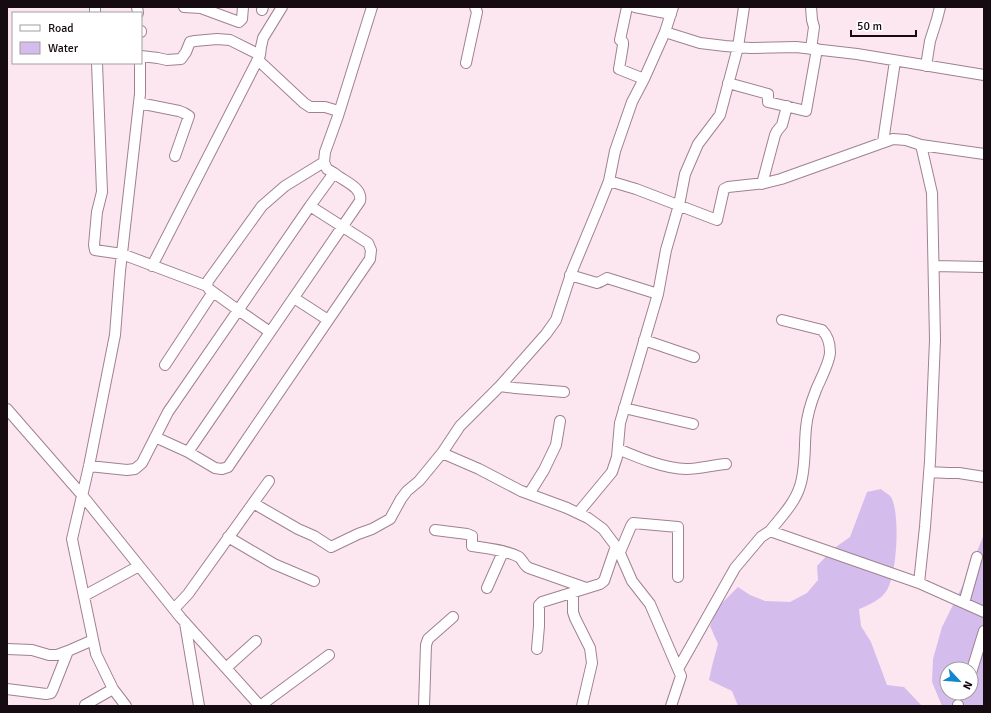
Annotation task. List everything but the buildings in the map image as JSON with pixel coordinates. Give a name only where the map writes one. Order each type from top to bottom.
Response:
[{"type":"street","points":[[184,7],[201,8],[239,22],[242,19],[243,7]]},
{"type":"street","points":[[152,266],[259,58],[263,38],[282,7]]},
{"type":"street","points":[[188,452],[360,201],[361,196],[358,191],[327,169],[324,162],[325,152],[372,7]]},
{"type":"street","points":[[466,63],[477,12],[475,7]]},
{"type":"street","points":[[627,7],[620,40],[623,45],[619,69],[644,79]]},
{"type":"street","points":[[253,503],[314,536],[331,547],[372,529],[390,519],[407,491],[419,481],[442,453],[460,426],[500,386],[546,334],[556,320],[570,275],[609,181],[615,151],[632,102],[665,32],[672,11],[635,7]]},
{"type":"street","points":[[578,513],[612,472],[617,457],[620,422],[658,294],[666,250],[679,206],[684,174],[698,144],[720,115],[738,47],[744,7]]},
{"type":"street","points":[[728,83],[768,94],[768,102],[806,111],[814,49],[814,27],[811,7]]},
{"type":"street","points":[[926,66],[930,41],[940,7]]},
{"type":"street","points":[[665,32],[700,43],[751,48],[796,47],[814,49],[984,75]]},
{"type":"street","points":[[142,56],[167,60],[181,58],[186,52],[190,42],[217,38],[230,40],[259,58],[304,103],[310,107],[325,107],[339,112]]},
{"type":"street","points":[[883,142],[895,61]]},
{"type":"street","points":[[97,64],[102,192],[97,212],[94,245],[95,250],[122,254],[210,289],[270,332]]},
{"type":"street","points":[[126,706],[113,689],[96,654],[72,539],[89,466],[115,335],[122,254],[139,103],[140,64]]},
{"type":"street","points":[[139,103],[179,111],[189,116],[175,156]]},
{"type":"street","points":[[762,184],[775,135],[782,125],[787,106]]},
{"type":"street","points":[[609,181],[636,189],[717,220],[724,189],[728,187],[762,184],[781,179],[893,139],[906,140],[922,145],[984,154]]},
{"type":"street","points":[[918,583],[925,527],[929,472],[935,340],[932,193],[922,145]]},
{"type":"street","points":[[164,365],[210,289],[208,281],[262,206],[285,186],[324,162]]},
{"type":"street","points":[[89,466],[127,470],[134,469],[142,463],[168,412],[334,173]]},
{"type":"street","points":[[155,437],[188,452],[215,468],[222,469],[228,467],[370,259],[371,250],[368,243],[310,206]]},
{"type":"street","points":[[934,266],[984,267]]},
{"type":"street","points":[[570,275],[597,283],[607,278],[658,294]]},
{"type":"street","points":[[294,298],[328,320]]},
{"type":"street","points":[[678,669],[734,568],[761,537],[770,531],[790,507],[800,487],[803,476],[806,426],[816,391],[824,374],[830,354],[826,334],[822,330],[782,320]]},
{"type":"street","points":[[644,340],[694,357]]},
{"type":"street","points":[[500,386],[564,392]]},
{"type":"street","points":[[624,408],[693,424]]},
{"type":"street","points":[[7,409],[82,495],[174,609],[260,706],[329,655]]},
{"type":"street","points":[[529,494],[544,470],[556,445],[560,421]]},
{"type":"street","points":[[618,449],[670,467],[685,469],[726,464]]},
{"type":"street","points":[[442,453],[521,491],[578,513],[603,529],[618,549],[632,581],[650,604],[682,676],[671,706]]},
{"type":"street","points":[[929,472],[948,474],[959,473],[984,477]]},
{"type":"street","points":[[174,609],[188,594],[269,481]]},
{"type":"street","points":[[537,650],[539,605],[542,602],[600,584],[604,581],[618,549],[632,523],[678,527],[678,577]]},
{"type":"street","points":[[435,530],[472,536],[472,546],[503,552],[520,558],[526,566],[530,568],[586,588]]},
{"type":"street","points":[[770,531],[918,583],[984,612]]},
{"type":"street","points":[[228,537],[274,564],[314,581]]},
{"type":"street","points":[[487,588],[503,552]]},
{"type":"street","points":[[964,603],[977,557]]},
{"type":"street","points":[[84,596],[139,566]]},
{"type":"street","points":[[573,592],[574,618],[590,648],[592,663],[582,706]]},
{"type":"street","points":[[424,706],[426,645],[428,639],[453,617]]},
{"type":"street","points":[[186,623],[199,706]]},
{"type":"street","points":[[980,658],[984,630]]},
{"type":"street","points":[[7,649],[32,650],[57,655],[93,640]]},
{"type":"street","points":[[226,668],[256,641]]},
{"type":"street","points":[[7,688],[46,694],[51,693],[54,689],[68,651]]},
{"type":"street","points":[[86,706],[85,705],[113,689]]},
{"type":"water","points":[[881,489],[889,495],[894,507],[897,531],[895,558],[893,571],[887,590],[882,597],[859,609],[861,626],[871,642],[887,685],[904,687],[922,706],[738,706],[732,691],[709,680],[718,644],[710,626],[719,606],[738,587],[750,595],[765,601],[790,602],[807,593],[818,580],[817,566],[833,549],[850,537],[867,492]]},
{"type":"water","points":[[984,534],[984,706],[942,706],[940,701],[979,701],[979,661],[939,661],[939,699],[932,682],[933,659],[942,627],[967,577]]}]
